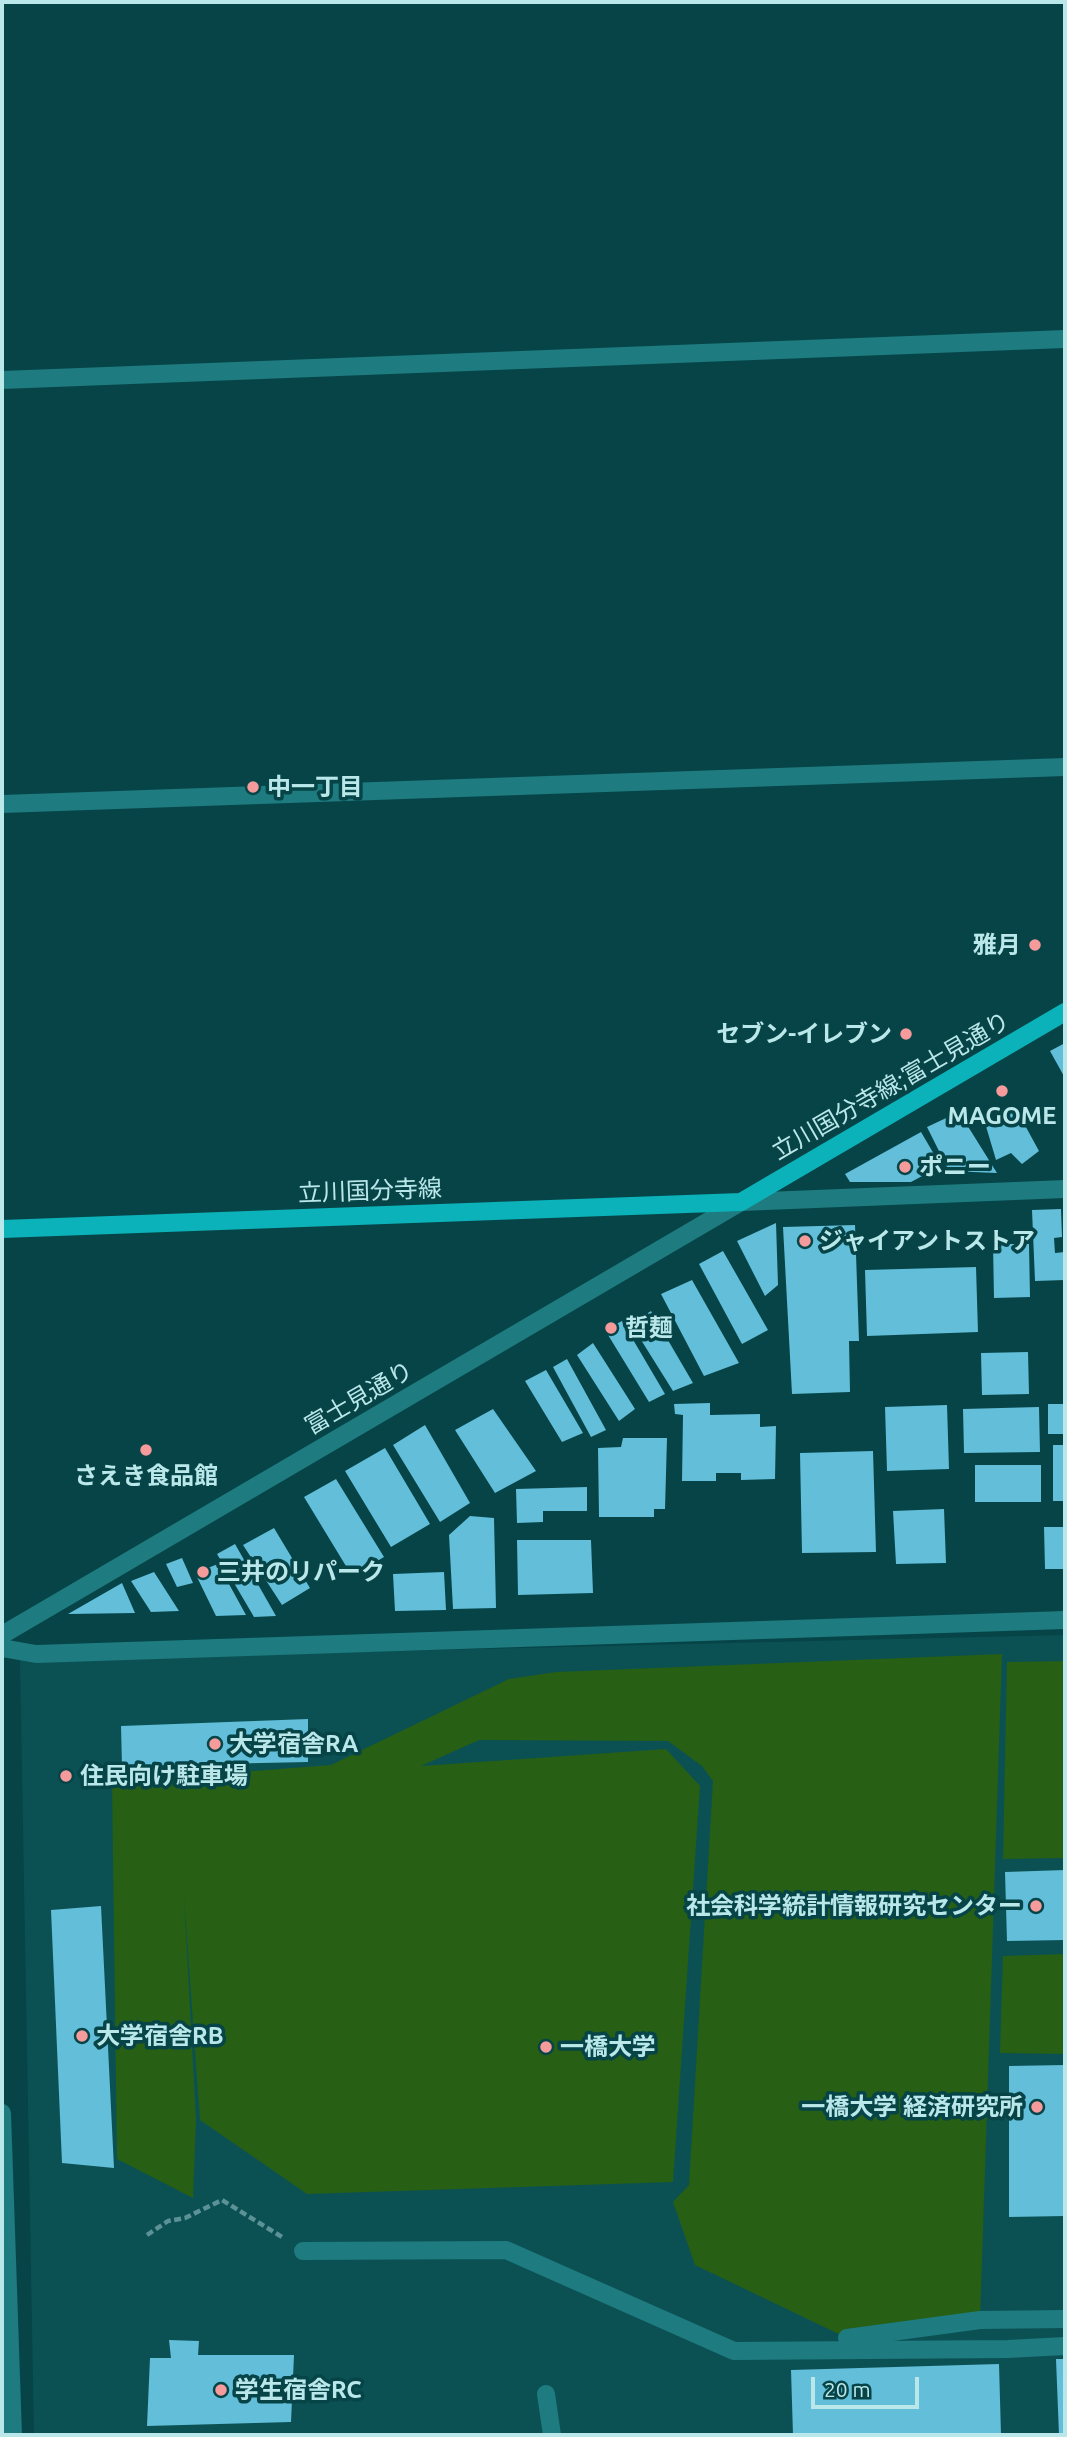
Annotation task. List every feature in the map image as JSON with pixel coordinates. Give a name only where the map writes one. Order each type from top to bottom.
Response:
[{"type":"main road","name":"立川国分寺線;富士見通り","points":[[741,1202],[1065,1012]]},
{"type":"main road","name":"立川国分寺線","points":[[2,1229],[741,1202]]},
{"type":"street","points":[[2,380],[1065,339]]},
{"type":"street","points":[[2,804],[1065,767]]},
{"type":"street","points":[[741,1202],[1065,1189]]},
{"type":"street","name":"富士見通り","points":[[2,1635],[741,1202]]},
{"type":"street","points":[[2,1648],[50,1654],[1065,1620]]},
{"type":"street","points":[[2,2113],[5,2299],[13,2435]]},
{"type":"street","points":[[303,2251],[506,2250],[733,2351],[1008,2349],[1065,2346]]},
{"type":"street","points":[[847,2338],[980,2320],[1065,2319]]},
{"type":"street","points":[[546,2394],[552,2435]]},
{"type":"path","points":[[147,2235],[168,2221],[185,2218],[222,2200],[303,2251]]},
{"type":"shaded area","name":"一橋大学","points":[[1065,1635],[1065,2435],[34,2435],[20,1660]]},
{"type":"green space","points":[[1002,1654],[980,2320],[847,2338],[695,2265],[673,2202],[689,2185],[713,1781],[702,1766],[668,1741],[479,1740],[421,1766],[666,1749],[700,1786],[673,2182],[307,2194],[200,2120],[184,1896],[196,2119],[193,2198],[117,2159],[112,1782],[331,1765],[509,1679],[556,1672]]},
{"type":"green space","points":[[1065,1661],[1065,1858],[1003,1859],[1007,1662]]},
{"type":"green space","points":[[1065,1954],[1065,2054],[1000,2053],[1003,1956]]},
{"type":"building","points":[[1065,1043],[1065,1078],[1050,1051]]},
{"type":"building","points":[[1015,1107],[1039,1151],[1022,1164],[1011,1153],[996,1160],[985,1123]]},
{"type":"building","points":[[959,1112],[997,1173],[949,1171],[927,1127]]},
{"type":"building","points":[[921,1132],[941,1166],[911,1182],[850,1182],[845,1174]]},
{"type":"building","points":[[1061,1209],[1062,1237],[1054,1238],[1055,1253],[1065,1252],[1065,1280],[1035,1281],[1032,1210]]},
{"type":"building","points":[[776,1223],[778,1285],[765,1296],[737,1241]]},
{"type":"building","points":[[855,1225],[859,1341],[849,1341],[850,1392],[792,1394],[783,1227]]},
{"type":"building","points":[[993,1244],[1029,1244],[1030,1297],[994,1298]]},
{"type":"building","points":[[723,1251],[768,1330],[742,1344],[699,1264]]},
{"type":"building","points":[[976,1267],[978,1332],[867,1336],[865,1270]]},
{"type":"building","points":[[692,1280],[739,1363],[704,1376],[661,1294]]},
{"type":"building","points":[[651,1311],[693,1383],[673,1391],[631,1324]]},
{"type":"building","points":[[622,1321],[665,1394],[649,1402],[605,1330]]},
{"type":"building","points":[[593,1343],[635,1409],[619,1421],[577,1355]]},
{"type":"building","points":[[1028,1352],[1029,1394],[982,1395],[981,1353]]},
{"type":"building","points":[[567,1359],[606,1430],[591,1437],[553,1367]]},
{"type":"building","points":[[546,1370],[583,1433],[562,1442],[525,1381]]},
{"type":"building","points":[[710,1403],[710,1415],[760,1414],[760,1427],[776,1426],[775,1479],[741,1480],[741,1473],[716,1473],[716,1481],[682,1481],[683,1415],[675,1414],[674,1404]]},
{"type":"building","points":[[1048,1404],[1065,1404],[1065,1434],[1048,1434]]},
{"type":"building","points":[[947,1405],[949,1469],[887,1471],[885,1407]]},
{"type":"building","points":[[1039,1407],[1040,1452],[964,1453],[963,1409]]},
{"type":"building","points":[[493,1409],[536,1471],[495,1493],[455,1430]]},
{"type":"building","points":[[425,1425],[470,1503],[440,1522],[393,1445]]},
{"type":"building","points":[[623,1438],[667,1438],[665,1509],[654,1509],[654,1517],[599,1517],[598,1448],[621,1447]]},
{"type":"building","points":[[1053,1445],[1065,1445],[1065,1501],[1053,1501]]},
{"type":"building","points":[[385,1448],[430,1524],[391,1547],[345,1471]]},
{"type":"building","points":[[873,1451],[876,1552],[802,1553],[800,1453]]},
{"type":"building","points":[[975,1465],[1041,1465],[1041,1502],[975,1502]]},
{"type":"building","points":[[336,1479],[384,1557],[352,1576],[304,1497]]},
{"type":"building","points":[[587,1487],[587,1511],[543,1511],[543,1522],[517,1523],[516,1489]]},
{"type":"building","points":[[944,1509],[946,1563],[896,1564],[893,1511]]},
{"type":"building","points":[[470,1516],[494,1518],[496,1608],[453,1609],[449,1535]]},
{"type":"building","points":[[1044,1527],[1065,1527],[1065,1569],[1045,1569]]},
{"type":"building","points":[[274,1528],[310,1588],[282,1605],[243,1545]]},
{"type":"building","points":[[517,1540],[591,1540],[593,1593],[518,1595]]},
{"type":"building","points":[[235,1544],[276,1616],[254,1617],[217,1554]]},
{"type":"building","points":[[182,1558],[193,1583],[177,1587],[166,1564]]},
{"type":"building","points":[[218,1564],[246,1615],[216,1616],[195,1573]]},
{"type":"building","points":[[154,1572],[179,1611],[151,1612],[131,1581]]},
{"type":"building","points":[[444,1572],[446,1610],[395,1611],[393,1574]]},
{"type":"building","points":[[122,1583],[135,1613],[68,1614]]},
{"type":"building","name":"大学宿舎RA","points":[[308,1719],[308,1762],[122,1766],[121,1726]]},
{"type":"building","name":"社会科学統計情報研究センター","points":[[1065,1870],[1065,1940],[1007,1941],[1005,1872]]},
{"type":"building","name":"大学宿舎RB","points":[[101,1906],[114,2168],[62,2163],[51,1910]]},
{"type":"building","name":"一橋大学 経済研究所","points":[[1065,2065],[1065,2216],[1009,2217],[1009,2066]]},
{"type":"building","name":"学生宿舎RC","points":[[169,2340],[199,2341],[198,2355],[294,2355],[291,2422],[147,2426],[150,2358],[171,2358]]},
{"type":"building","points":[[1056,2359],[1065,2359],[1065,2435],[1059,2435]]},
{"type":"building","points":[[999,2364],[1001,2435],[793,2435],[791,2370]]},
{"type":"place","name":"中一丁目","points":[[253,787]]},
{"type":"place","name":"雅月","points":[[1035,945]]},
{"type":"place","name":"セブン-イレブン","points":[[906,1034]]},
{"type":"place","name":"MAGOME","points":[[1002,1091]]},
{"type":"place","name":"ポニー","points":[[905,1167]]},
{"type":"place","name":"ジャイアントストア","points":[[805,1241]]},
{"type":"place","name":"哲麺","points":[[611,1328]]},
{"type":"place","name":"さえき食品館","points":[[146,1450]]},
{"type":"place","name":"三井のリパーク","points":[[203,1572]]},
{"type":"place","name":"大学宿舎RA","points":[[215,1744]]},
{"type":"place","name":"住民向け駐車場","points":[[66,1776]]},
{"type":"place","name":"社会科学統計情報研究センター","points":[[1036,1906]]},
{"type":"place","name":"大学宿舎RB","points":[[82,2036]]},
{"type":"place","name":"一橋大学","points":[[546,2047]]},
{"type":"place","name":"一橋大学 経済研究所","points":[[1037,2107]]},
{"type":"place","name":"学生宿舎RC","points":[[221,2390]]}]
